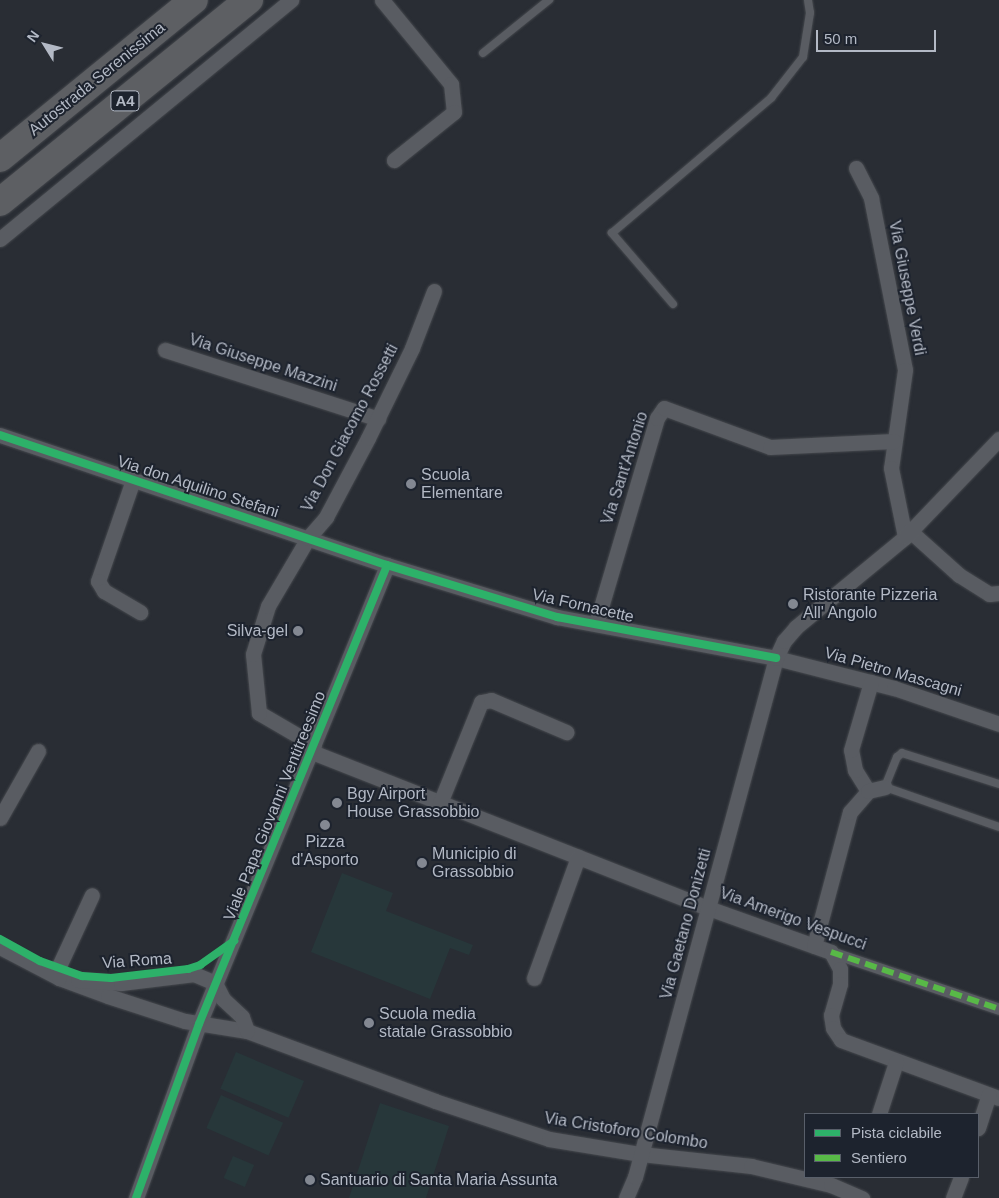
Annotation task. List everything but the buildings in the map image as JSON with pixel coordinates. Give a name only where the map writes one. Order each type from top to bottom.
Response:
[{"type":"highway","name":"Autostrada Serenissima","points":[[0,158],[194,0]]},
{"type":"highway","name":"A4","points":[[0,202],[249,0]]},
{"type":"street","points":[[0,239],[291,0]]},
{"type":"street","points":[[382,0],[451,84],[454,112],[394,160]]},
{"type":"street","name":"Via Giuseppe Verdi","points":[[856,168],[871,198],[905,370],[891,468],[907,534]]},
{"type":"street","name":"Via Don Giacomo Rossetti","points":[[313,748],[258,713],[253,654],[268,606],[308,538],[326,517],[378,419],[412,348],[434,291]]},
{"type":"street","name":"Via Giuseppe Mazzini","points":[[165,350],[378,419]]},
{"type":"street","name":"Via Sant'Antonio","points":[[596,624],[657,418],[664,408],[770,447],[894,441]]},
{"type":"street","name":"Via don Aquilino Stefani","points":[[0,435],[387,564]]},
{"type":"street","points":[[776,658],[784,641],[796,627],[907,534],[999,438]]},
{"type":"street","points":[[133,480],[98,582],[104,591],[140,612]]},
{"type":"street","points":[[907,534],[959,576],[989,594],[999,593]]},
{"type":"street","name":"Via Fornacette","points":[[387,564],[557,617],[776,658]]},
{"type":"street","name":"Viale Papa Giovanni Ventitreesimo","points":[[136,1198],[215,983],[387,564]]},
{"type":"street","name":"Via Pietro Mascagni","points":[[776,658],[871,682],[999,724]]},
{"type":"street","name":"Via Gaetano Donizetti","points":[[626,1198],[641,1154],[776,658]]},
{"type":"street","points":[[868,791],[855,770],[851,750],[871,682]]},
{"type":"street","points":[[440,803],[482,702],[491,700],[566,732]]},
{"type":"street","name":"Via Amerigo Vespucci","points":[[313,748],[440,803],[709,907],[831,952],[999,1009]]},
{"type":"street","points":[[0,818],[38,751]]},
{"type":"street","points":[[814,946],[850,812],[868,791],[885,787]]},
{"type":"street","points":[[534,978],[578,857]]},
{"type":"street","points":[[59,978],[59,966],[92,895]]},
{"type":"street","name":"Via Roma","points":[[0,947],[59,978],[199,1024]]},
{"type":"street","points":[[831,952],[840,969],[840,984],[831,1015],[833,1028],[850,1045],[994,1097],[979,1126]]},
{"type":"street","name":"Via Roma","points":[[59,978],[121,983],[194,974],[215,983]]},
{"type":"street","points":[[215,983],[223,1000],[242,1017],[248,1031]]},
{"type":"street","name":"Via Cristoforo Colombo","points":[[199,1024],[248,1031],[435,1101],[549,1139],[641,1154],[751,1166],[831,1185],[862,1198]]},
{"type":"street","points":[[879,1113],[896,1062]]},
{"type":"street","points":[[953,1198],[961,1178]]},
{"type":"lane","points":[[484,53],[549,0]]},
{"type":"lane","points":[[673,304],[612,233],[771,98],[803,57],[810,13],[808,0]]},
{"type":"lane","points":[[999,784],[902,753],[897,757],[885,787],[999,827]]},
{"type":"shaded area","points":[[342,873],[393,893],[386,911],[473,945],[469,955],[450,948],[430,999],[311,952]]},
{"type":"shaded area","points":[[236,1052],[304,1081],[288,1118],[220,1089]]},
{"type":"shaded area","points":[[221,1095],[283,1123],[268,1156],[206,1128]]},
{"type":"shaded area","points":[[380,1103],[449,1126],[426,1198],[349,1198]]},
{"type":"shaded area","points":[[233,1156],[254,1165],[245,1187],[224,1178]]},
{"type":"marked path","points":[[831,952],[999,1009]]},
{"type":"cycle path","points":[[0,435],[387,565],[557,617],[776,658]]},
{"type":"cycle path","points":[[136,1198],[199,1024],[387,565]]},
{"type":"cycle path","points":[[0,939],[40,961],[82,976],[111,978],[188,969],[200,965],[234,941]]},
{"type":"place","name":"Scuola Elementare","points":[[411,484]]},
{"type":"place","name":"Ristorante Pizzeria All' Angolo","points":[[793,604]]},
{"type":"place","name":"Silva-gel","points":[[298,631]]},
{"type":"place","name":"Bgy Airport House Grassobbio","points":[[337,803]]},
{"type":"place","name":"Pizza d'Asporto","points":[[325,825]]},
{"type":"place","name":"Municipio di Grassobbio","points":[[422,863]]},
{"type":"place","name":"Scuola media statale Grassobbio","points":[[369,1023]]},
{"type":"place","name":"Santuario di Santa Maria Assunta","points":[[310,1180]]}]
